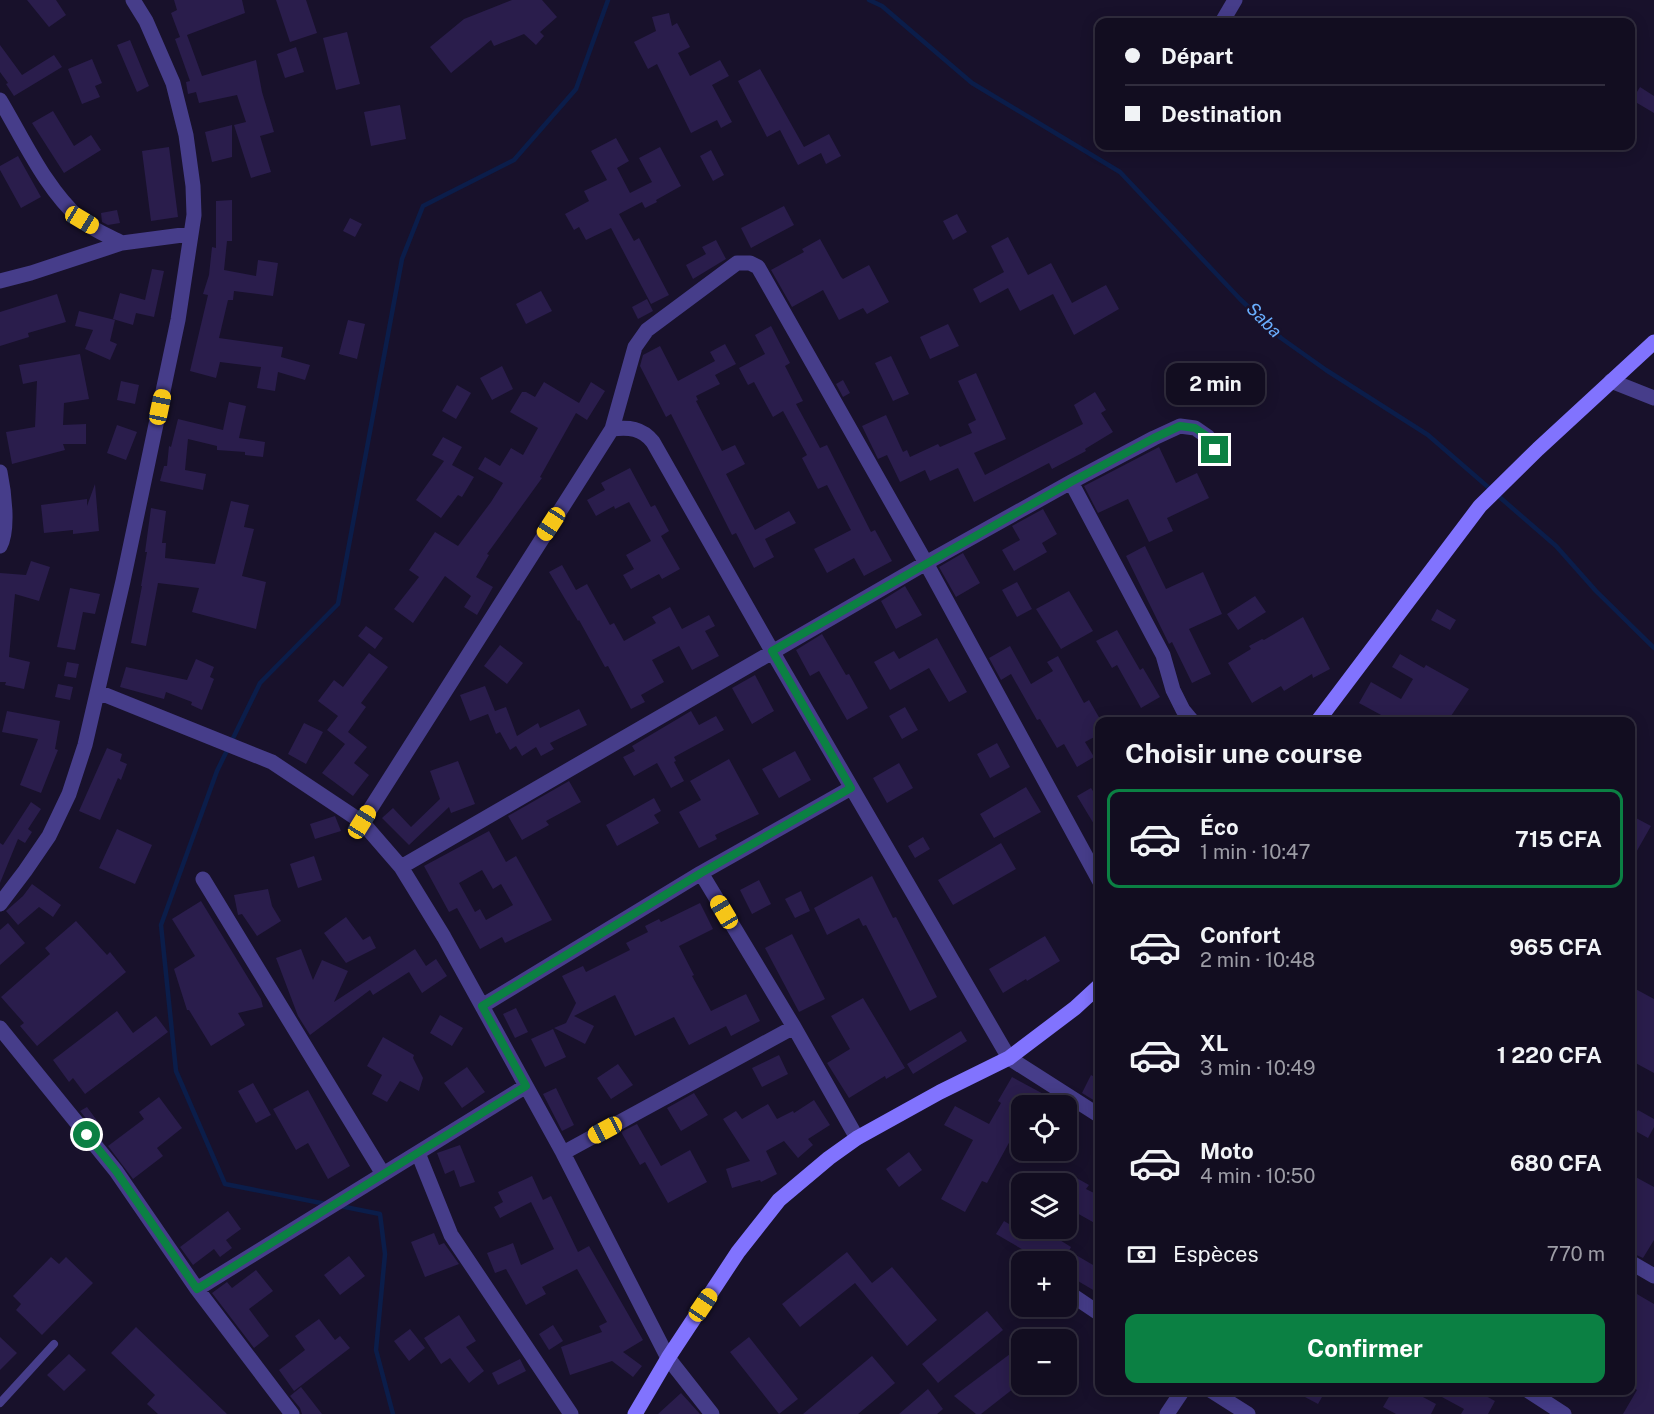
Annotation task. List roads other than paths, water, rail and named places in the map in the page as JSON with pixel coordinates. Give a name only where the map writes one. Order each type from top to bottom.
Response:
[{"type":"street","points":[[0,904],[26,871],[49,836],[69,795],[85,746],[178,320],[194,215],[193,186],[186,135],[173,83],[146,21],[133,0]]},
{"type":"street","points":[[1225,18],[1236,0]]},
{"type":"street","points":[[0,100],[57,193],[82,220],[122,243]]},
{"type":"street","points":[[0,281],[32,273],[122,243],[190,234]]},
{"type":"street","points":[[362,822],[612,429],[635,347],[647,330],[737,263],[750,263],[759,267],[926,563],[1095,873]]},
{"type":"street","points":[[1321,717],[1480,506],[1654,342]]},
{"type":"street","points":[[1611,381],[1654,398]]},
{"type":"street","points":[[401,867],[926,563],[1154,438],[1180,426],[1195,428],[1208,437],[1215,450]]},
{"type":"street","points":[[612,429],[637,429],[648,435],[653,442],[1009,1058],[1095,1113]]},
{"type":"street","points":[[0,472],[5,516],[4,540],[0,546]]},
{"type":"street","points":[[1071,482],[1163,655],[1173,690],[1189,717]]},
{"type":"street","points":[[98,692],[272,762],[362,822],[401,867],[444,938],[563,1153],[668,1358],[712,1414]]},
{"type":"street","points":[[482,1006],[701,873],[851,788]]},
{"type":"street","points":[[701,873],[794,1027],[857,1138]]},
{"type":"street","points":[[202,879],[383,1174]]},
{"type":"street","points":[[636,1414],[668,1358],[738,1252],[779,1200],[857,1138],[940,1092],[1009,1058],[1075,1008],[1095,990]]},
{"type":"street","points":[[563,1153],[794,1027]]},
{"type":"street","points":[[0,1028],[116,1171],[197,1289],[292,1414]]},
{"type":"street","points":[[197,1289],[526,1086]]},
{"type":"street","points":[[418,1154],[451,1234],[571,1414]]},
{"type":"street","points":[[1635,1265],[1654,1276]]},
{"type":"street","points":[[1077,1298],[1095,1311]]},
{"type":"street","points":[[1167,1414],[1180,1395]]},
{"type":"street","points":[[1218,1395],[1248,1414]]},
{"type":"street","points":[[1535,1395],[1564,1414]]},
{"type":"lane","points":[[0,1403],[54,1344]]},
{"type":"waterway","points":[[326,1204],[225,1184],[176,1071],[161,925],[217,771],[260,683],[338,604],[402,259],[423,206],[514,160],[576,89],[608,0]]},
{"type":"waterway","name":"Saba","points":[[869,0],[882,6],[972,83],[1120,172],[1240,299],[1281,338],[1326,370],[1428,435],[1556,546],[1596,591],[1654,648]]},
{"type":"waterway","points":[[340,1206],[380,1214],[385,1254],[376,1350],[393,1414]]}]
